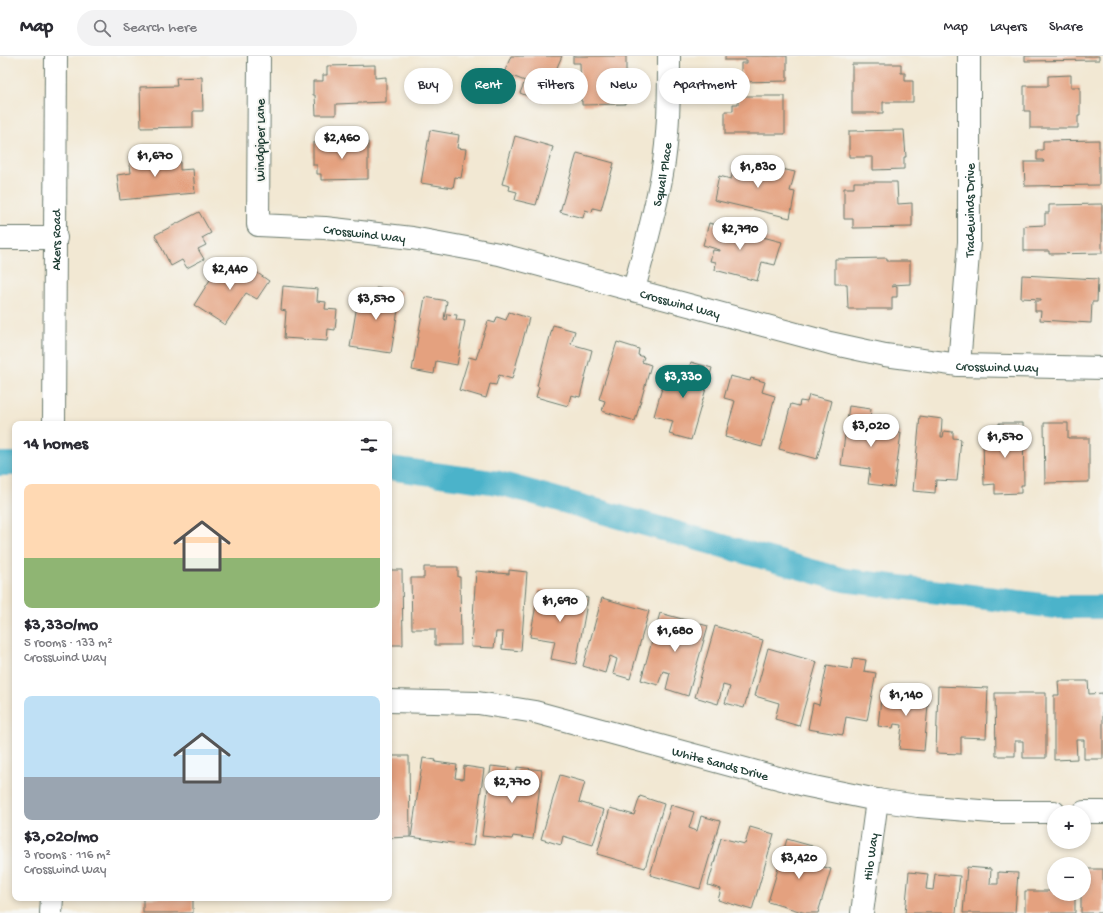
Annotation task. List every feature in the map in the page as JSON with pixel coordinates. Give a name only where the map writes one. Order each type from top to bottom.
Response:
[{"type":"street","name":"Akers Road","points":[[54,421],[56,56]]},
{"type":"street","name":"Windpiper Lane","points":[[258,225],[259,56]]},
{"type":"street","name":"Squall Place","points":[[634,290],[654,217],[662,173],[669,116],[669,56]]},
{"type":"street","name":"Tradewinds Drive","points":[[959,365],[969,242],[969,56]]},
{"type":"street","name":"Crosswind Way","points":[[258,225],[325,228],[412,238],[499,254],[830,343],[885,355],[959,365],[1103,368]]},
{"type":"street","points":[[0,238],[56,238]]},
{"type":"street","name":"White Sands Drive","points":[[392,701],[478,703],[535,712],[804,785],[877,800],[918,806],[992,812],[1047,812]]},
{"type":"street","name":"Hilo Way","points":[[862,913],[877,800]]},
{"type":"street","points":[[1091,812],[1103,812]]},
{"type":"street","points":[[51,913],[52,901]]},
{"type":"building","points":[[511,56],[562,56],[557,68],[524,68],[524,81],[516,78],[516,68],[506,68]]},
{"type":"building","points":[[573,56],[626,56],[626,68],[596,68],[596,104],[626,104],[582,105],[588,104],[588,68],[580,68],[580,63],[573,63]]},
{"type":"building","points":[[725,56],[787,56],[787,81],[750,82],[750,68],[741,68],[741,63],[747,63],[747,60],[725,60]]},
{"type":"building","points":[[1025,56],[1099,56],[1099,60],[1025,61]]},
{"type":"building","points":[[852,64],[901,64],[901,73],[905,73],[905,81],[913,81],[913,102],[883,102],[883,113],[852,113]]},
{"type":"building","points":[[375,65],[375,78],[386,77],[386,102],[336,104],[336,115],[316,115],[315,95],[313,95],[313,81],[323,81],[323,75],[327,75],[327,66]]},
{"type":"building","points":[[1071,75],[1071,87],[1080,87],[1080,116],[1078,116],[1078,128],[1030,128],[1030,111],[1024,111],[1024,86],[1048,86],[1048,76]]},
{"type":"building","points":[[202,77],[203,111],[193,111],[193,127],[141,128],[140,87],[177,86],[176,78]]},
{"type":"building","points":[[524,83],[524,95],[520,93]]},
{"type":"building","points":[[750,96],[785,96],[785,134],[725,134],[725,111],[733,111],[733,104],[750,104]]},
{"type":"building","points":[[430,130],[459,135],[457,148],[466,149],[461,178],[455,177],[453,188],[421,183]]},
{"type":"building","points":[[904,130],[906,157],[904,157],[904,169],[873,170],[873,157],[849,157],[849,131]]},
{"type":"building","points":[[515,136],[553,147],[536,205],[515,200],[517,192],[509,190],[510,186],[502,184]]},
{"type":"building","points":[[1099,140],[1099,185],[1025,186],[1024,162],[1044,162],[1043,160],[1037,160],[1037,150],[1043,150],[1043,141]]},
{"type":"building","points":[[368,142],[368,179],[321,180],[321,174],[317,174],[317,165],[313,165],[313,143]]},
{"type":"building","points":[[172,152],[173,162],[180,161],[180,170],[193,169],[195,193],[120,200],[117,175],[131,173],[129,156]]},
{"type":"building","points":[[577,153],[614,163],[601,210],[593,208],[592,212],[585,210],[583,218],[560,212]]},
{"type":"building","points":[[741,160],[795,172],[790,191],[795,192],[790,218],[714,200],[719,176],[731,179],[734,168],[739,169]]},
{"type":"building","points":[[854,182],[897,182],[898,204],[912,203],[912,227],[853,228],[853,219],[844,219],[844,188],[854,188]]},
{"type":"building","points":[[1102,204],[1102,253],[1049,254],[1049,251],[1024,251],[1024,226],[1045,225],[1045,213],[1049,213],[1049,205]]},
{"type":"building","points":[[199,212],[211,233],[202,238],[206,245],[198,249],[204,259],[187,268],[182,260],[171,266],[155,235]]},
{"type":"building","points":[[709,223],[782,242],[775,265],[762,262],[757,281],[715,270],[716,262],[710,261],[713,250],[720,250],[703,245]]},
{"type":"building","points":[[887,258],[887,261],[910,261],[910,284],[892,285],[892,287],[897,286],[897,297],[892,297],[892,309],[848,309],[847,284],[835,284],[835,259]]},
{"type":"building","points":[[240,261],[269,281],[257,299],[246,293],[225,325],[194,305],[220,264],[228,268],[231,265],[235,268]]},
{"type":"building","points":[[1022,275],[1098,279],[1097,302],[1092,302],[1091,323],[1040,320],[1041,311],[1035,311],[1035,301],[1041,301],[1041,299],[1021,298]]},
{"type":"building","points":[[283,286],[318,289],[317,301],[326,302],[325,309],[337,310],[335,330],[328,329],[327,341],[284,338],[286,311],[281,310]]},
{"type":"building","points":[[376,288],[401,291],[391,353],[350,347],[358,299],[367,300],[368,295],[375,296]]},
{"type":"building","points":[[425,297],[447,301],[444,319],[446,320],[447,314],[457,315],[456,320],[465,321],[457,365],[436,361],[434,374],[412,370]]},
{"type":"building","points":[[509,312],[529,318],[512,379],[499,375],[496,385],[490,384],[486,398],[459,390],[469,357],[476,359],[488,321],[495,323],[497,317],[506,320]]},
{"type":"building","points":[[553,325],[575,331],[571,344],[592,350],[580,397],[571,395],[568,406],[536,397],[539,387],[537,386]]},
{"type":"building","points":[[617,342],[639,349],[638,355],[644,357],[642,362],[651,365],[635,421],[602,411],[605,401],[599,399]]},
{"type":"building","points":[[691,362],[712,368],[691,440],[669,434],[673,421],[654,416],[666,374],[673,376],[674,370],[686,374],[685,381]]},
{"type":"building","points":[[730,376],[750,381],[751,378],[765,382],[762,392],[775,396],[762,447],[725,437],[735,401],[724,398]]},
{"type":"building","points":[[809,395],[832,401],[817,459],[779,449],[791,404],[799,406],[800,401],[807,402]]},
{"type":"building","points":[[849,406],[871,409],[869,427],[879,429],[879,423],[891,425],[890,431],[901,433],[894,487],[868,484],[870,469],[841,465]]},
{"type":"building","points":[[920,416],[942,419],[941,437],[943,437],[944,431],[953,432],[953,438],[961,439],[957,481],[936,480],[935,493],[913,491]]},
{"type":"building","points":[[999,423],[1023,423],[1024,485],[1021,485],[1021,493],[995,494],[995,484],[984,485],[983,435],[992,435],[992,430],[999,430]]},
{"type":"building","points":[[1044,423],[1068,423],[1068,438],[1089,438],[1089,482],[1045,483]]},
{"type":"building","points":[[424,567],[458,567],[458,577],[460,577],[461,645],[435,645],[435,629],[412,629],[411,578],[424,578]]},
{"type":"building","points":[[392,570],[402,570],[403,645],[392,645]]},
{"type":"building","points":[[509,570],[527,572],[521,651],[502,649],[503,632],[496,632],[494,648],[471,647],[476,571],[509,574]]},
{"type":"building","points":[[539,589],[588,598],[576,664],[551,659],[555,641],[530,637]]},
{"type":"building","points":[[602,598],[649,611],[630,679],[613,674],[617,659],[610,656],[605,673],[583,666]]},
{"type":"building","points":[[660,613],[708,626],[688,696],[666,689],[670,673],[663,671],[658,685],[641,680]]},
{"type":"building","points":[[715,626],[763,640],[744,708],[725,703],[730,687],[723,685],[718,704],[695,697]]},
{"type":"building","points":[[768,648],[817,662],[799,726],[775,719],[779,703],[755,696]]},
{"type":"building","points":[[853,658],[866,660],[864,671],[876,673],[867,721],[846,717],[843,735],[808,729],[813,703],[819,705],[827,665],[851,669]]},
{"type":"building","points":[[1058,681],[1088,681],[1089,694],[1103,693],[1103,759],[1084,759],[1084,740],[1076,740],[1077,759],[1054,760],[1054,695],[1059,695]]},
{"type":"building","points":[[938,686],[988,688],[986,738],[961,737],[961,754],[936,753]]},
{"type":"building","points":[[882,690],[929,694],[924,751],[899,749],[902,725],[894,724],[893,728],[878,726]]},
{"type":"building","points":[[995,693],[1046,693],[1046,758],[1023,758],[1023,741],[1015,741],[1015,756],[996,756]]},
{"type":"building","points":[[392,756],[409,756],[410,837],[392,838]]},
{"type":"building","points":[[423,758],[436,760],[435,762],[457,765],[455,778],[463,779],[464,766],[484,769],[473,846],[411,837]]},
{"type":"building","points":[[491,766],[509,768],[508,782],[515,783],[517,767],[542,770],[533,839],[513,836],[512,839],[482,836]]},
{"type":"building","points":[[560,775],[585,782],[579,802],[604,810],[593,845],[563,836],[561,845],[541,839]]},
{"type":"building","points":[[640,796],[664,804],[645,868],[597,854],[610,808],[634,815]]},
{"type":"building","points":[[671,805],[694,812],[689,828],[697,831],[701,816],[720,821],[700,889],[650,875]]},
{"type":"building","points":[[750,827],[774,834],[752,910],[718,900],[721,889],[708,885],[721,838],[745,844]]},
{"type":"building","points":[[787,839],[812,846],[808,862],[831,869],[818,913],[806,913],[768,902]]},
{"type":"building","points":[[967,867],[991,869],[990,884],[998,884],[998,872],[1018,873],[1015,913],[963,913]]},
{"type":"building","points":[[1091,869],[1103,869],[1103,913],[1081,913],[1081,901],[1091,901]]},
{"type":"building","points":[[909,872],[928,874],[926,889],[933,890],[935,874],[960,876],[956,913],[905,913]]},
{"type":"building","points":[[1025,891],[1047,891],[1047,901],[1075,901],[1075,913],[1025,913]]},
{"type":"building","points":[[143,901],[193,901],[193,913],[143,913]]},
{"type":"waterway","points":[[0,464],[12,464]]},
{"type":"waterway","points":[[392,468],[499,483],[844,580],[1057,607],[1103,607]]}]
